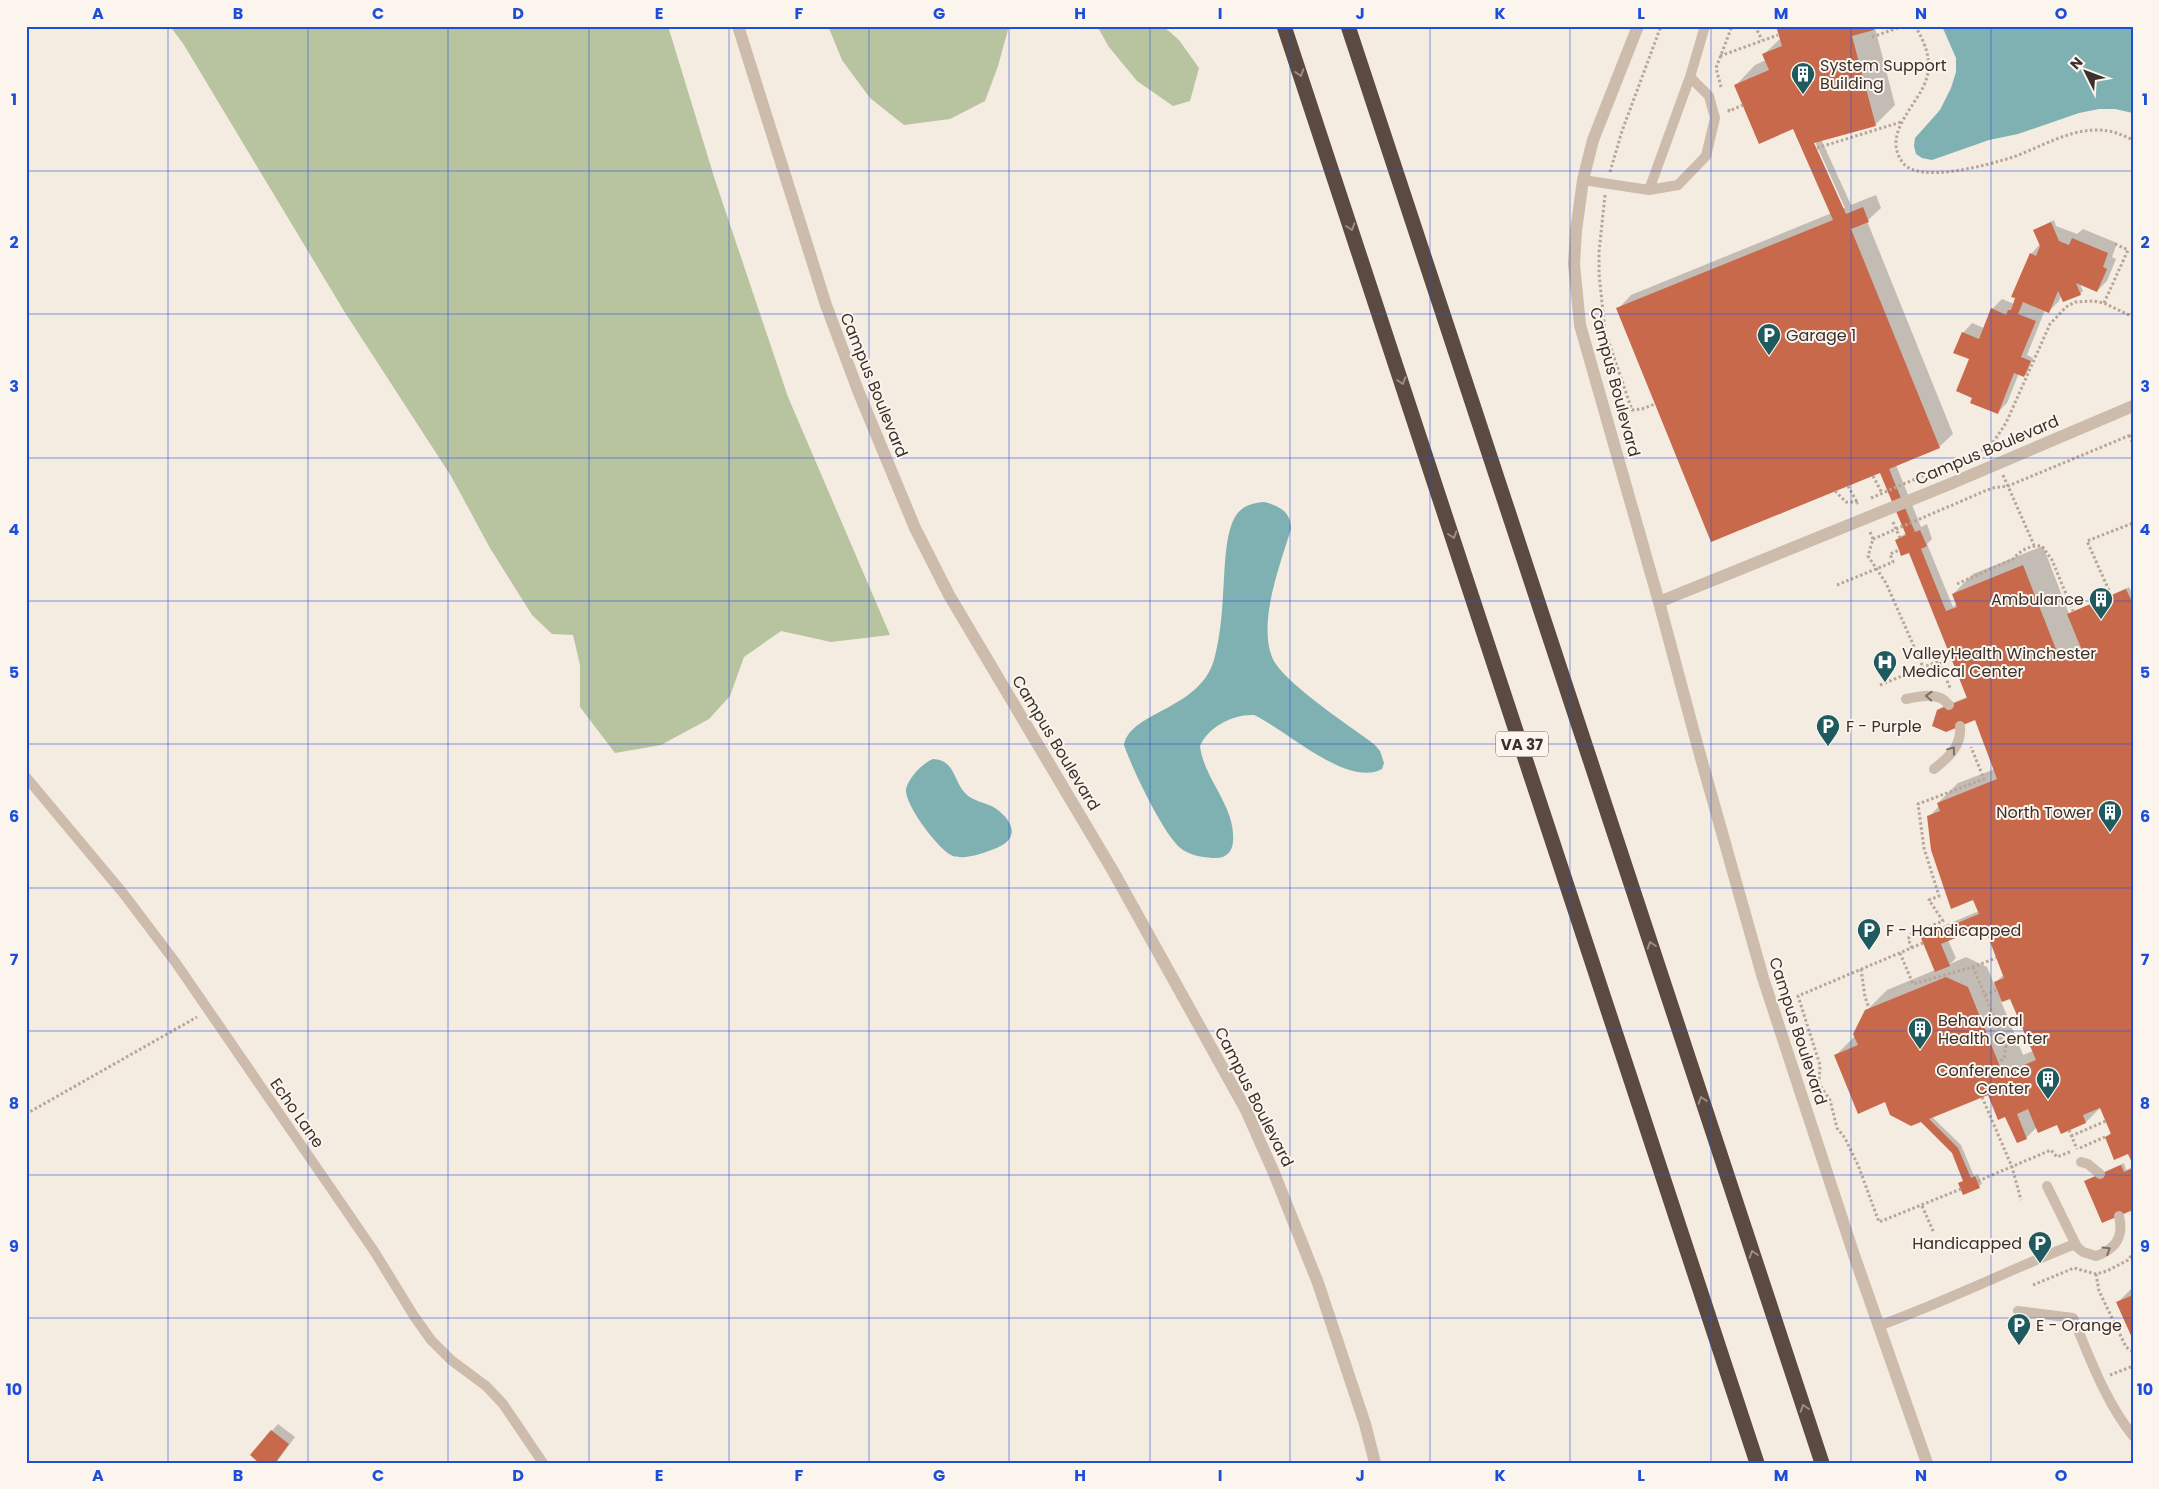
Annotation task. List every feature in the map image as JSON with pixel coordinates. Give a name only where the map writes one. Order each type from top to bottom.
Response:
[{"type":"highway","name":"VA 37","points":[[1284,26],[1757,1463]]},
{"type":"highway","points":[[1348,26],[1821,1460]]},
{"type":"street","name":"Campus Boulevard","points":[[738,26],[826,306],[915,528],[942,582],[1113,871],[1246,1110],[1274,1173],[1318,1283],[1375,1463]]},
{"type":"street","name":"Campus Boulevard","points":[[1638,26],[1593,140],[1583,180],[1576,231],[1574,264],[1580,325],[1660,602],[1697,744],[1763,978],[1878,1326],[1927,1463]]},
{"type":"street","name":"Campus Boulevard","points":[[1660,602],[1950,484],[2133,406]]},
{"type":"lane","points":[[1648,190],[1690,77],[1705,26]]},
{"type":"lane","points":[[1583,180],[1648,190],[1678,185],[1706,156],[1715,118],[1709,96],[1690,77]]},
{"type":"lane","points":[[1906,699],[1927,695],[1938,697],[1949,705]]},
{"type":"lane","points":[[1934,769],[1945,760],[1958,742],[1961,734],[1960,726]]},
{"type":"lane","name":"Echo Lane","points":[[26,777],[123,893],[176,963],[374,1251],[431,1340],[451,1360],[486,1386],[503,1404],[543,1463]]},
{"type":"lane","points":[[2081,1162],[2088,1164],[2100,1174]]},
{"type":"lane","points":[[2047,1186],[2075,1244],[2083,1252],[2090,1255],[2096,1256],[2108,1250],[2118,1240],[2122,1227],[2118,1216]]},
{"type":"lane","points":[[1878,1326],[1924,1309],[2003,1273],[2075,1244]]},
{"type":"lane","points":[[2018,1311],[2073,1318],[2117,1414],[2133,1436]]},
{"type":"path","points":[[1655,404],[1642,409],[1632,410],[1605,331],[1599,274],[1599,252],[1607,184],[1612,162],[1661,26]]},
{"type":"path","points":[[1722,90],[1716,68],[1732,26]]},
{"type":"path","points":[[1755,26],[1762,40]]},
{"type":"path","points":[[1872,37],[1903,26]]},
{"type":"path","points":[[1915,26],[1923,40],[1929,62],[1927,77],[1902,122],[1897,137],[1896,146],[1899,156],[1909,168],[1928,174],[1983,165],[2010,158],[2065,136],[2083,132],[2108,131],[2120,133],[2133,140]]},
{"type":"path","points":[[1720,57],[1778,35]]},
{"type":"path","points":[[1727,103],[1729,111],[1743,106]]},
{"type":"path","points":[[1816,148],[1902,122]]},
{"type":"path","points":[[2104,303],[2128,250],[2113,243]]},
{"type":"path","points":[[1873,476],[1882,493],[1990,447],[2006,423],[2050,324],[2066,307],[2075,302],[2092,301],[2104,303],[2133,317]]},
{"type":"path","points":[[1923,667],[1886,583],[1868,556],[1873,538],[1992,488],[2008,486],[2131,435],[2133,443]]},
{"type":"path","points":[[1835,491],[1846,502],[1857,504],[1848,486]]},
{"type":"path","points":[[2008,486],[2034,545]]},
{"type":"path","points":[[2111,595],[2087,541],[2133,523]]},
{"type":"path","points":[[1957,584],[2013,559],[2020,551],[2034,545],[2042,546],[2047,552],[2073,611]]},
{"type":"path","points":[[1837,585],[1893,562],[1890,554],[1899,550]]},
{"type":"path","points":[[1880,685],[1939,661],[1953,694]]},
{"type":"path","points":[[1912,948],[1908,939],[1911,934],[1943,921],[1929,900],[1939,896],[1924,848],[1918,804],[1984,779],[1970,743]]},
{"type":"path","points":[[1929,926],[1931,934]]},
{"type":"path","points":[[1923,943],[1798,996],[1820,1065],[1818,1084],[1830,1100],[1837,1128],[1845,1138],[1858,1165],[1879,1222],[1961,1189]]},
{"type":"path","points":[[1900,954],[1913,984],[1973,967],[1996,958]]},
{"type":"path","points":[[1973,967],[2006,1046],[2004,1059],[1998,1062]]},
{"type":"path","points":[[1861,969],[1865,997],[1869,1008]]},
{"type":"path","points":[[1985,995],[1996,990]]},
{"type":"path","points":[[26,1114],[208,1011]]},
{"type":"path","points":[[1982,1098],[2012,1167],[2021,1200]]},
{"type":"path","points":[[2071,1136],[2106,1121]]},
{"type":"path","points":[[2069,1130],[2077,1149]]},
{"type":"path","points":[[1978,1181],[2051,1150],[2057,1157],[2105,1137]]},
{"type":"path","points":[[1922,1206],[1934,1233]]},
{"type":"path","points":[[2033,1285],[2074,1268],[2096,1274],[2117,1267],[2128,1260],[2133,1253]]},
{"type":"path","points":[[2096,1274],[2099,1291],[2126,1347],[2133,1352]]},
{"type":"path","points":[[2100,1380],[2133,1366]]},
{"type":"green space","points":[[170,26],[668,26],[715,180],[788,397],[890,635],[831,642],[781,631],[744,657],[730,696],[709,719],[661,745],[615,753],[580,707],[580,665],[573,635],[552,634],[532,615],[490,548],[451,476],[344,311],[184,45]]},
{"type":"green space","points":[[828,26],[1009,26],[998,66],[985,101],[950,119],[904,125],[870,98],[842,60]]},
{"type":"green space","points":[[1097,26],[1163,26],[1179,40],[1199,68],[1190,101],[1173,106],[1137,81],[1109,47]]},
{"type":"water","points":[[1942,26],[2133,26],[2133,113],[2115,109],[2099,109],[2079,113],[2018,134],[1989,140],[1932,160],[1922,158],[1916,154],[1915,138],[1940,110],[1951,88],[1956,72],[1956,58]]},
{"type":"water","points":[[1264,502],[1280,508],[1287,514],[1291,529],[1276,576],[1269,610],[1268,643],[1272,657],[1288,678],[1302,690],[1374,744],[1380,751],[1384,763],[1382,769],[1368,773],[1352,771],[1317,755],[1268,722],[1254,715],[1230,719],[1222,723],[1209,733],[1200,746],[1207,770],[1230,817],[1233,829],[1233,842],[1226,856],[1220,858],[1204,857],[1183,850],[1167,832],[1141,785],[1124,745],[1129,733],[1139,724],[1183,699],[1197,688],[1208,674],[1215,656],[1219,633],[1227,542],[1230,531],[1237,514],[1243,508]]},
{"type":"water","points":[[933,759],[940,760],[950,767],[961,788],[968,796],[988,804],[1002,813],[1012,830],[1008,841],[990,851],[963,857],[953,856],[939,846],[916,815],[907,796],[906,789],[917,771]]},
{"type":"building","points":[[1776,26],[1873,26],[1874,30],[1852,36],[1876,126],[1814,143],[1846,214],[1863,207],[1869,222],[1851,229],[1940,448],[1889,469],[1915,532],[1920,530],[1927,546],[1921,549],[1946,611],[1957,607],[1952,594],[2023,565],[2059,657],[2081,648],[2067,614],[2126,589],[2133,604],[2133,1165],[2128,1154],[2114,1160],[2105,1137],[2111,1134],[2100,1108],[2083,1115],[2086,1123],[2061,1134],[2057,1125],[2038,1133],[2028,1109],[2017,1114],[2027,1139],[2017,1143],[2005,1117],[1998,1120],[1988,1095],[1929,1119],[1958,1148],[1971,1178],[1975,1176],[1980,1188],[1963,1195],[1958,1183],[1963,1181],[1952,1153],[1921,1122],[1911,1126],[1890,1115],[1885,1102],[1858,1114],[1834,1055],[1858,1045],[1853,1034],[1865,1010],[1946,977],[1968,987],[2003,1074],[2036,1060],[2010,999],[2002,1002],[1994,982],[2004,978],[1984,926],[1941,944],[1950,966],[1935,972],[1921,938],[1979,914],[1973,900],[1951,909],[1931,850],[1927,816],[1940,811],[1937,803],[1997,779],[1975,720],[1946,732],[1932,726],[1937,710],[1967,698],[1909,553],[1901,556],[1895,540],[1906,535],[1880,473],[1711,542],[1616,308],[1833,220],[1793,129],[1759,144],[1734,85],[1769,70],[1762,54],[1782,46]]},
{"type":"building","points":[[2051,222],[2059,241],[2069,245],[2072,238],[2108,253],[2103,267],[2107,269],[2097,292],[2076,283],[2081,295],[2063,302],[2058,291],[2049,313],[2023,302],[2018,314],[2036,321],[2021,357],[2031,361],[2024,377],[2014,373],[1998,414],[1970,403],[1972,398],[1956,391],[1969,359],[1953,353],[1962,332],[1979,339],[1991,308],[2006,315],[2008,310],[2011,310],[2015,298],[2011,297],[2030,253],[2036,256],[2040,246],[2033,230]]},
{"type":"building","points":[[2121,1165],[2124,1172],[2133,1168],[2133,1210],[2102,1223],[2084,1181]]},
{"type":"building","points":[[2133,1295],[2133,1340],[2116,1302]]},
{"type":"building","points":[[271,1430],[289,1444],[275,1463],[259,1463],[250,1455]]},
{"type":"place","name":"System Support Building","points":[[1803,95]]},
{"type":"place","name":"Garage 1","points":[[1769,356]]},
{"type":"place","name":"Ambulance","points":[[2101,620]]},
{"type":"place","name":"ValleyHealth Winchester Medical Center","points":[[1885,683]]},
{"type":"place","name":"F - Purple","points":[[1828,747]]},
{"type":"place","name":"North Tower","points":[[2110,833]]},
{"type":"place","name":"F - Handicapped","points":[[1869,951]]},
{"type":"place","name":"Behavioral Health Center","points":[[1920,1050]]},
{"type":"place","name":"Conference Center","points":[[2048,1100]]},
{"type":"place","name":"Handicapped","points":[[2040,1264]]},
{"type":"place","name":"E - Orange","points":[[2019,1346]]}]
